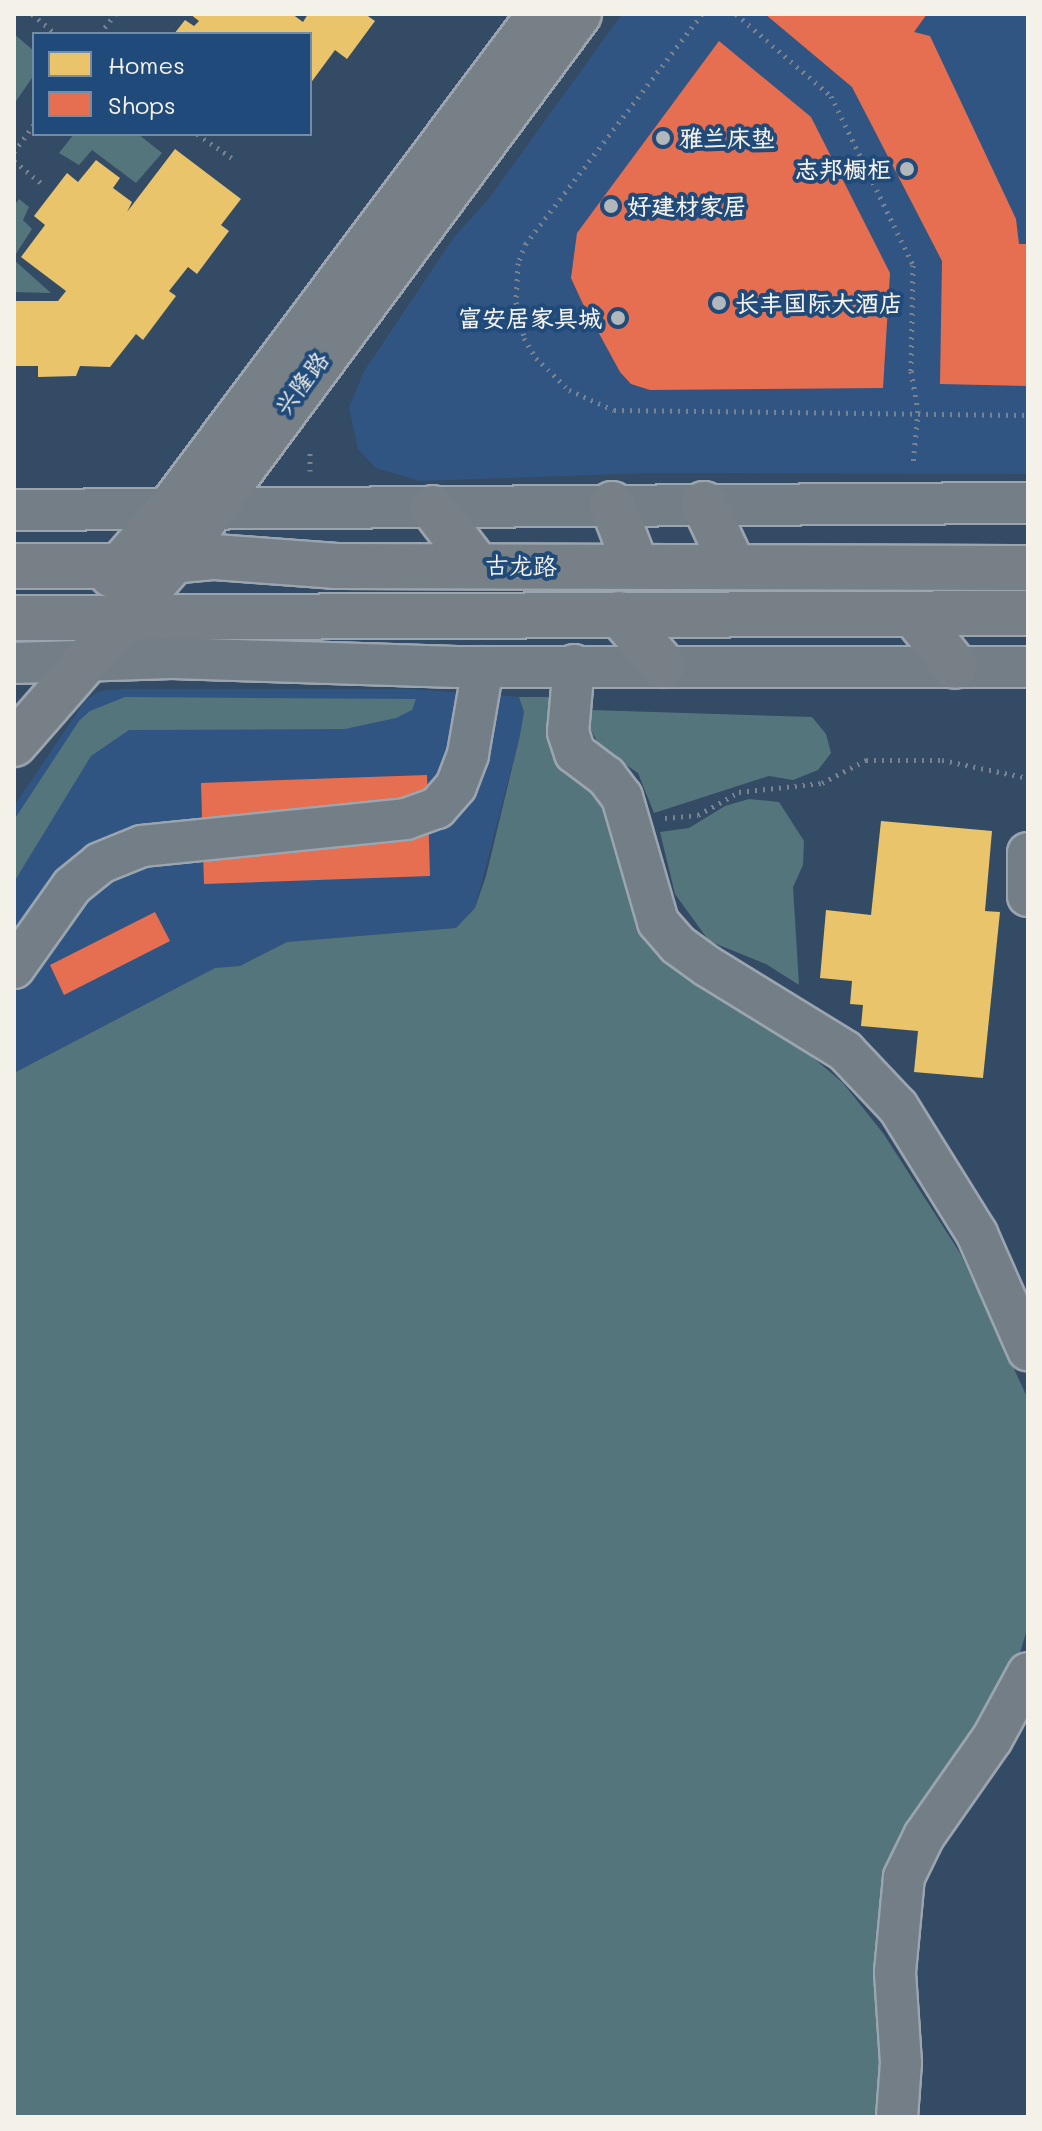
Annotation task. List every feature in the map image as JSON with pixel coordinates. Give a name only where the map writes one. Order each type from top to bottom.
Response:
[{"type":"main road","name":"兴隆路","points":[[14,711],[76,620],[168,511],[540,14]]},
{"type":"main road","name":"兴隆路","points":[[14,744],[45,663],[126,620],[176,558],[579,14]]},
{"type":"main road","points":[[612,504],[636,566]]},
{"type":"main road","points":[[704,504],[733,566]]},
{"type":"main road","points":[[433,508],[476,564]]},
{"type":"main road","name":"古龙路","points":[[14,566],[119,566],[176,558],[337,566],[476,564],[1028,568]]},
{"type":"main road","name":"古龙路","points":[[14,618],[126,620],[1028,613]]},
{"type":"main road","points":[[619,614],[663,665]]},
{"type":"main road","points":[[914,615],[955,666]]},
{"type":"street","points":[[14,510],[1028,503]]},
{"type":"street","points":[[45,663],[172,658],[483,667],[1028,667]]},
{"type":"street","points":[[574,665],[568,710],[575,753],[606,776],[622,797],[648,898],[658,922],[678,945],[845,1051],[898,1107],[977,1234],[1028,1350]]},
{"type":"street","points":[[14,968],[72,886],[100,863],[142,846],[406,819],[437,808],[456,786],[468,754],[483,667]]},
{"type":"street","points":[[1028,853],[1028,896]]},
{"type":"street","points":[[897,2117],[901,2063],[895,1972],[904,1877],[924,1836],[992,1739],[1028,1673]]},
{"type":"path","points":[[32,14],[54,32]]},
{"type":"path","points":[[102,32],[115,14]]},
{"type":"path","points":[[702,14],[526,243],[516,292],[524,338],[569,390],[614,410],[918,411],[1028,415]]},
{"type":"path","points":[[736,14],[831,96],[913,265],[911,371],[918,411],[912,442]]},
{"type":"path","points":[[14,152],[32,127]]},
{"type":"path","points":[[200,136],[232,158]]},
{"type":"path","points":[[14,161],[42,184]]},
{"type":"path","points":[[310,485],[313,436]]},
{"type":"path","points":[[629,823],[698,815],[739,792],[760,787],[801,789],[866,760],[942,760],[1028,778]]},
{"type":"shaded area","name":"长丰国际大酒店","points":[[622,14],[1028,14],[1028,474],[648,473],[420,481],[376,468],[358,449],[349,407],[365,370],[454,237],[487,201]]},
{"type":"shaded area","points":[[410,689],[519,697],[524,712],[520,735],[475,908],[456,928],[287,942],[240,966],[215,968],[14,1073],[14,806],[85,701],[99,691]]},
{"type":"green space","points":[[14,34],[32,49],[32,78],[14,104]]},
{"type":"green space","points":[[72,136],[141,136],[162,153],[136,183],[92,150],[79,165],[59,153]]},
{"type":"green space","points":[[19,199],[29,207],[23,220],[32,229],[14,257],[14,206]]},
{"type":"green space","points":[[14,260],[51,293],[14,292]]},
{"type":"green space","points":[[125,697],[416,699],[412,710],[396,718],[345,729],[129,730],[91,756],[14,882],[14,820],[79,721],[90,711]]},
{"type":"green space","points":[[519,697],[558,697],[607,809],[637,919],[657,952],[796,1043],[843,1083],[883,1133],[960,1253],[1028,1399],[1028,1626],[1017,1663],[892,1862],[881,1899],[880,2117],[14,2117],[14,1073],[215,968],[240,966],[287,942],[456,928],[475,908],[486,876],[520,735],[524,712]]},
{"type":"green space","points":[[591,710],[812,717],[826,734],[831,753],[818,770],[793,780],[769,776],[654,813],[638,773],[600,747],[591,730]]},
{"type":"green space","points":[[749,799],[779,802],[804,841],[803,865],[793,887],[799,985],[766,964],[709,941],[675,894],[660,832],[689,828],[725,806]]},
{"type":"building: Homes","points":[[190,14],[292,14],[303,22],[308,14],[365,14],[375,21],[347,59],[335,50],[312,81],[312,32],[176,32],[185,20],[194,26],[199,21]]},
{"type":"building: Homes","points":[[175,149],[241,199],[221,225],[229,231],[197,274],[188,267],[169,291],[176,296],[143,340],[136,334],[110,367],[80,366],[76,376],[38,377],[38,366],[14,366],[14,301],[58,301],[66,291],[21,257],[45,225],[34,216],[67,173],[78,182],[96,160],[120,178],[113,188],[132,202],[127,212]]},
{"type":"building: Homes","points":[[881,821],[992,831],[985,911],[1000,912],[983,1078],[914,1072],[918,1031],[861,1026],[863,1005],[850,1004],[852,981],[820,978],[826,910],[871,915]]},
{"type":"building: Shops","points":[[765,14],[927,14],[914,32],[930,36],[1016,219],[1019,244],[1028,244],[1028,386],[940,384],[942,261],[852,87]]},
{"type":"building: Shops","points":[[719,41],[811,117],[890,273],[883,388],[650,390],[631,384],[620,372],[582,302],[571,278],[577,233]]},
{"type":"building: Shops","points":[[427,775],[430,876],[204,884],[201,783]]},
{"type":"building: Shops","points":[[155,912],[170,941],[64,995],[50,965]]},
{"type":"place","name":"雅兰床垫","points":[[663,138]]},
{"type":"place","name":"志邦橱柜","points":[[907,169]]},
{"type":"place","name":"好建材家居","points":[[611,206]]},
{"type":"place","name":"长丰国际大酒店","points":[[719,303]]},
{"type":"place","name":"富安居家具城","points":[[618,318]]}]
